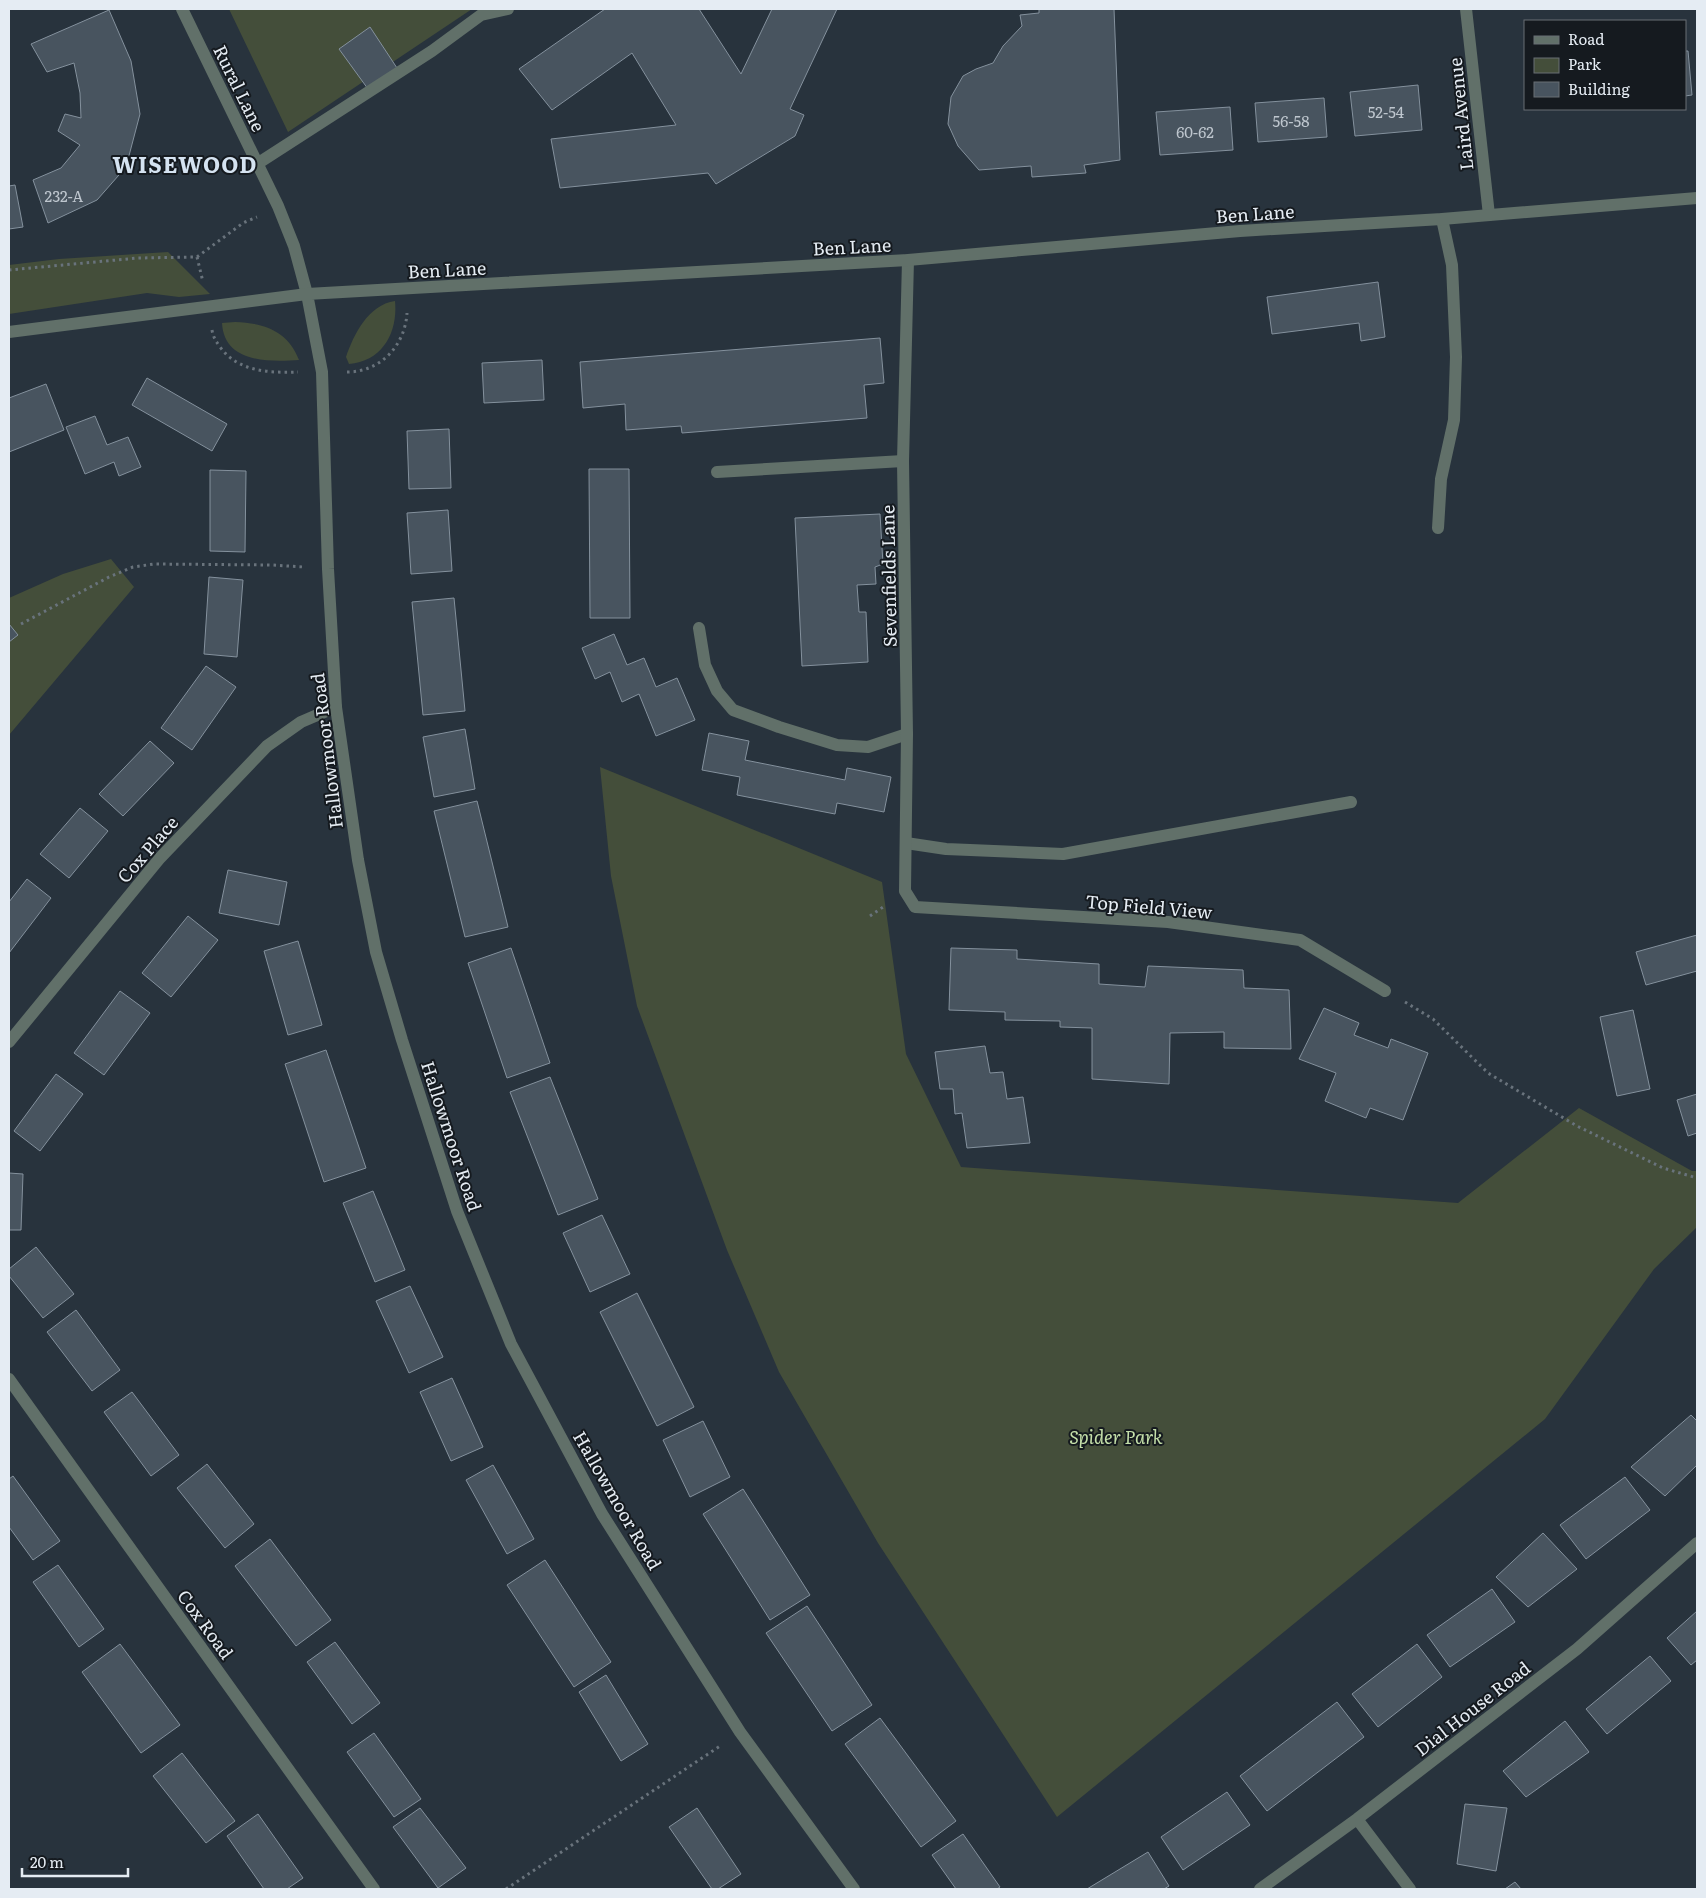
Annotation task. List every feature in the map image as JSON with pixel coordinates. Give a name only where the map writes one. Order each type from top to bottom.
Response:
[{"type":"street","name":"Rural Lane","points":[[182,9],[278,206],[294,246],[307,294]]},
{"type":"street","points":[[256,164],[432,50],[480,14],[508,9]]},
{"type":"street","name":"Laird Avenue","points":[[1466,9],[1489,215]]},
{"type":"street","name":"Ben Lane","points":[[9,332],[307,294],[908,260],[1240,231],[1442,219],[1697,198]]},
{"type":"street","points":[[1438,528],[1441,479],[1454,420],[1456,357],[1452,265],[1442,219]]},
{"type":"street","name":"Sevenfields Lane","points":[[905,892],[907,734],[904,461],[908,260]]},
{"type":"street","name":"Hallowmoor Road","points":[[307,294],[322,372],[328,568],[336,707],[358,860],[376,952],[457,1212],[511,1344],[602,1514],[740,1732],[854,1889]]},
{"type":"street","points":[[717,472],[904,461]]},
{"type":"street","points":[[699,628],[705,665],[717,691],[733,710],[837,745],[868,747],[907,734]]},
{"type":"street","name":"Cox Place","points":[[9,1042],[160,858],[267,746],[302,722],[336,707]]},
{"type":"street","points":[[906,842],[946,850],[1063,854],[1351,802]]},
{"type":"street","name":"Top Field View","points":[[905,892],[915,907],[1168,922],[1300,940],[1385,991]]},
{"type":"street","name":"Cox Road","points":[[9,1380],[374,1889]]},
{"type":"street","name":"Dial House Road","points":[[1260,1889],[1358,1819],[1577,1648],[1697,1543]]},
{"type":"street","points":[[1358,1819],[1410,1889]]},
{"type":"path","points":[[9,270],[138,258],[198,257],[243,223],[278,206]]},
{"type":"path","points":[[198,257],[208,307]]},
{"type":"path","points":[[21,624],[109,577],[132,567],[154,564],[262,564],[328,568]]},
{"type":"path","points":[[1385,991],[1433,1019],[1488,1072],[1577,1126],[1663,1168],[1697,1178]]},
{"type":"path","points":[[506,1889],[740,1732]]},
{"type":"green space","points":[[229,9],[472,9],[288,132]]},
{"type":"green space","points":[[168,252],[210,294],[179,297],[147,293],[9,314],[9,265],[59,259]]},
{"type":"green space","points":[[395,301],[394,324],[386,343],[371,357],[361,362],[349,364],[346,357],[353,339],[363,322],[377,308]]},
{"type":"green space","points":[[222,323],[256,324],[274,330],[288,342],[299,360],[262,360],[239,353],[231,346],[225,336]]},
{"type":"green space","points":[[111,559],[134,587],[9,735],[9,598],[63,574]]},
{"type":"green space","name":"Spider Park","points":[[600,767],[882,882],[906,1054],[961,1167],[1458,1203],[1579,1108],[1692,1171],[1697,1171],[1697,1227],[1654,1269],[1545,1419],[1057,1817],[878,1543],[779,1372],[727,1250],[637,1006],[611,876]]},
{"type":"building","points":[[605,9],[699,9],[741,74],[772,9],[837,9],[790,109],[804,115],[795,136],[716,184],[708,173],[560,188],[551,139],[676,125],[632,53],[552,110],[519,69]]},
{"type":"building","points":[[1039,9],[1114,9],[1120,160],[1084,165],[1086,173],[1032,177],[1031,166],[979,170],[958,146],[948,124],[951,97],[963,76],[993,63],[1003,46],[1022,26],[1020,15],[1039,13]]},
{"type":"building","points":[[109,10],[131,61],[140,114],[126,167],[97,200],[48,223],[33,180],[61,168],[80,145],[58,131],[65,114],[81,118],[80,93],[74,63],[47,72],[31,44]]},
{"type":"building","points":[[370,27],[397,68],[368,89],[339,49]]},
{"type":"building","points":[[1686,51],[1688,51],[1692,95],[1686,96]]},
{"type":"building","points":[[1418,85],[1422,130],[1355,136],[1350,92]]},
{"type":"building","points":[[1324,98],[1327,137],[1258,142],[1255,103]]},
{"type":"building","points":[[1230,107],[1233,150],[1160,155],[1156,112]]},
{"type":"building","points":[[15,185],[23,227],[9,229],[9,186]]},
{"type":"building","points":[[1378,282],[1385,337],[1361,341],[1359,323],[1272,334],[1267,297]]},
{"type":"building","points":[[880,338],[884,383],[864,385],[867,418],[682,433],[681,426],[626,430],[625,404],[583,408],[580,362]]},
{"type":"building","points":[[542,360],[544,400],[484,403],[482,363]]},
{"type":"building","points":[[147,378],[227,424],[212,451],[132,405]]},
{"type":"building","points":[[46,384],[64,430],[9,452],[9,398]]},
{"type":"building","points":[[95,416],[107,445],[128,437],[141,467],[119,476],[114,462],[85,474],[66,427]]},
{"type":"building","points":[[449,429],[451,488],[409,489],[407,431]]},
{"type":"building","points":[[589,469],[629,469],[630,618],[590,618]]},
{"type":"building","points":[[210,470],[246,471],[245,552],[210,551]]},
{"type":"building","points":[[448,510],[452,571],[411,574],[407,513]]},
{"type":"building","points":[[880,514],[883,564],[875,567],[876,584],[857,585],[859,612],[866,612],[868,662],[802,666],[795,518]]},
{"type":"building","points":[[209,577],[243,580],[237,657],[204,654]]},
{"type":"building","points":[[454,598],[465,711],[423,715],[412,602]]},
{"type":"building","points":[[9,624],[18,635],[9,642]]},
{"type":"building","points":[[614,634],[627,665],[644,658],[656,687],[677,678],[695,720],[656,736],[639,694],[622,702],[610,672],[595,679],[582,648]]},
{"type":"building","points":[[206,666],[236,687],[192,750],[161,728]]},
{"type":"building","points":[[465,729],[475,789],[434,797],[423,737]]},
{"type":"building","points":[[709,733],[749,741],[745,760],[845,780],[847,768],[891,777],[884,812],[837,803],[835,814],[737,795],[740,777],[702,770]]},
{"type":"building","points":[[150,741],[174,763],[123,816],[99,794]]},
{"type":"building","points":[[477,801],[508,927],[465,937],[434,811]]},
{"type":"building","points":[[80,808],[108,831],[69,878],[40,854]]},
{"type":"building","points":[[228,870],[287,882],[279,925],[219,913]]},
{"type":"building","points":[[27,879],[51,898],[9,953],[9,902]]},
{"type":"building","points":[[188,916],[218,940],[171,997],[142,973]]},
{"type":"building","points":[[1697,935],[1697,971],[1646,985],[1636,952]]},
{"type":"building","points":[[298,941],[322,1025],[288,1035],[264,951]]},
{"type":"building","points":[[511,948],[550,1063],[507,1078],[468,963]]},
{"type":"building","points":[[951,948],[1017,950],[1017,959],[1099,964],[1099,984],[1145,987],[1148,966],[1243,970],[1244,988],[1289,990],[1291,1049],[1224,1048],[1224,1032],[1170,1033],[1169,1084],[1092,1079],[1092,1028],[1060,1027],[1060,1021],[1005,1020],[1005,1012],[949,1010]]},
{"type":"building","points":[[120,991],[150,1013],[104,1075],[74,1053]]},
{"type":"building","points":[[1324,1008],[1359,1023],[1354,1035],[1388,1048],[1391,1039],[1428,1053],[1403,1120],[1370,1108],[1366,1118],[1325,1101],[1336,1073],[1299,1059]]},
{"type":"building","points":[[1633,1010],[1650,1089],[1617,1096],[1600,1017]]},
{"type":"building","points":[[985,1046],[990,1073],[1003,1072],[1007,1099],[1023,1097],[1030,1143],[967,1148],[962,1113],[955,1114],[953,1089],[940,1089],[935,1052]]},
{"type":"building","points":[[326,1050],[366,1168],[324,1182],[285,1064]]},
{"type":"building","points":[[56,1074],[83,1094],[40,1151],[14,1131]]},
{"type":"building","points":[[550,1077],[598,1199],[558,1215],[510,1092]]},
{"type":"building","points":[[1697,1094],[1697,1133],[1688,1136],[1677,1100]]},
{"type":"building","points":[[9,1173],[23,1174],[21,1230],[9,1230]]},
{"type":"building","points":[[373,1191],[405,1270],[375,1282],[343,1203]]},
{"type":"building","points":[[602,1215],[630,1274],[590,1292],[563,1233]]},
{"type":"building","points":[[36,1247],[74,1294],[43,1318],[9,1276],[9,1269]]},
{"type":"building","points":[[410,1286],[443,1357],[409,1373],[376,1301]]},
{"type":"building","points":[[637,1293],[694,1407],[657,1426],[600,1312]]},
{"type":"building","points":[[76,1310],[120,1370],[92,1391],[47,1332]]},
{"type":"building","points":[[452,1378],[483,1447],[451,1461],[420,1392]]},
{"type":"building","points":[[132,1392],[179,1455],[151,1476],[104,1412]]},
{"type":"building","points":[[1691,1415],[1697,1421],[1697,1465],[1665,1496],[1631,1467]]},
{"type":"building","points":[[703,1421],[730,1477],[690,1497],[663,1440]]},
{"type":"building","points":[[207,1464],[254,1524],[225,1548],[177,1488]]},
{"type":"building","points":[[493,1465],[534,1539],[507,1554],[466,1480]]},
{"type":"building","points":[[13,1476],[60,1541],[33,1560],[9,1527],[9,1479]]},
{"type":"building","points":[[1625,1477],[1650,1510],[1586,1559],[1560,1525]]},
{"type":"building","points":[[743,1489],[810,1595],[770,1620],[703,1514]]},
{"type":"building","points":[[1543,1533],[1577,1569],[1528,1607],[1496,1577]]},
{"type":"building","points":[[270,1539],[331,1620],[296,1646],[235,1566]]},
{"type":"building","points":[[545,1560],[611,1662],[574,1687],[507,1585]]},
{"type":"building","points":[[58,1565],[104,1629],[79,1647],[33,1582]]},
{"type":"building","points":[[1492,1589],[1515,1622],[1450,1667],[1427,1635]]},
{"type":"building","points":[[807,1606],[872,1705],[832,1731],[766,1633]]},
{"type":"building","points":[[1697,1611],[1697,1660],[1691,1665],[1667,1638]]},
{"type":"building","points":[[335,1642],[380,1703],[352,1724],[307,1662]]},
{"type":"building","points":[[120,1644],[180,1725],[141,1753],[82,1672]]},
{"type":"building","points":[[1417,1644],[1442,1677],[1378,1727],[1352,1694]]},
{"type":"building","points":[[1650,1656],[1671,1681],[1607,1734],[1586,1709]]},
{"type":"building","points":[[606,1675],[648,1744],[621,1761],[579,1692]]},
{"type":"building","points":[[1337,1702],[1364,1737],[1267,1811],[1240,1776]]},
{"type":"building","points":[[880,1718],[956,1821],[921,1847],[845,1744]]},
{"type":"building","points":[[1565,1721],[1589,1752],[1526,1797],[1503,1771]]},
{"type":"building","points":[[374,1733],[421,1799],[394,1817],[347,1752]]},
{"type":"building","points":[[182,1753],[235,1821],[206,1843],[153,1776]]},
{"type":"building","points":[[1227,1792],[1250,1825],[1183,1870],[1161,1837]]},
{"type":"building","points":[[1465,1804],[1507,1808],[1496,1871],[1457,1864]]},
{"type":"building","points":[[420,1808],[466,1868],[438,1888],[393,1827]]},
{"type":"building","points":[[697,1808],[741,1874],[718,1889],[712,1889],[669,1827]]},
{"type":"building","points":[[258,1814],[303,1878],[287,1889],[264,1889],[227,1836]]},
{"type":"building","points":[[963,1834],[1000,1887],[997,1889],[956,1889],[932,1855]]},
{"type":"building","points":[[1148,1852],[1169,1886],[1164,1889],[1087,1889]]},
{"type":"building","points":[[1515,1882],[1521,1889],[1505,1889]]},
{"type":"district","name":"WISEWOOD","points":[[185,163]]}]
